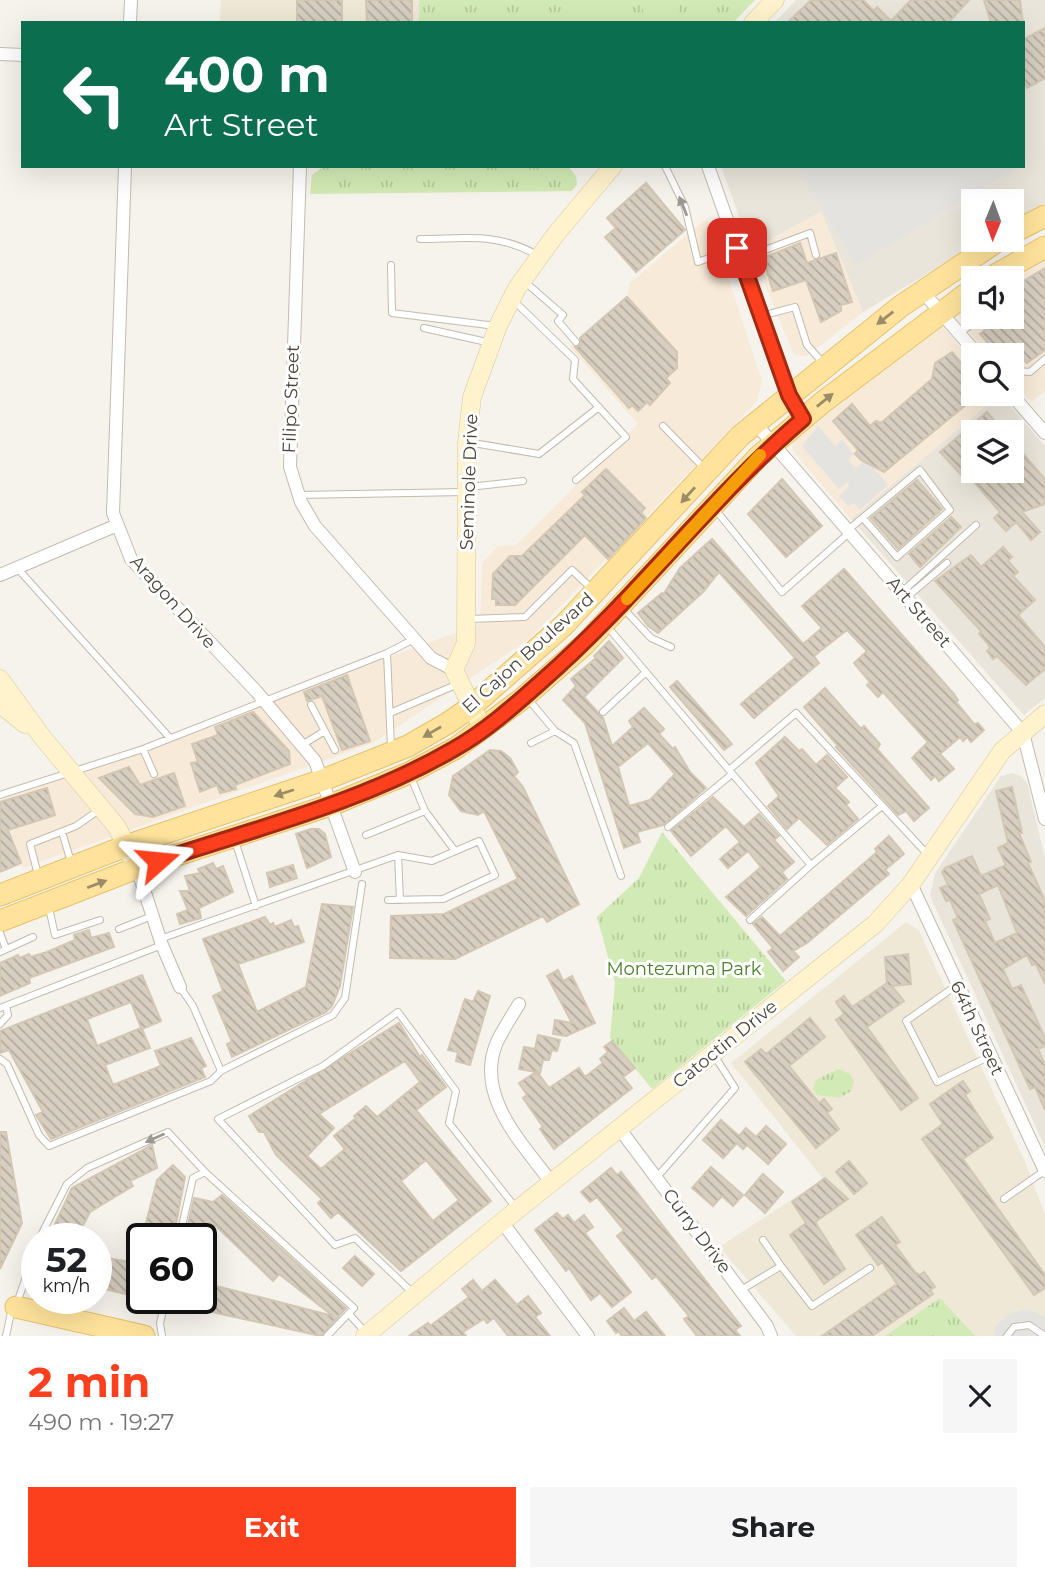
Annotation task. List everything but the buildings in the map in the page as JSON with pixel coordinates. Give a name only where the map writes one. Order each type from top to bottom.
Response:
[{"type":"main road","points":[[1024,227],[1045,216]]},
{"type":"main road","points":[[1011,266],[1045,247]]},
{"type":"main road","name":"El Cajon Boulevard","points":[[0,895],[126,846],[323,780],[391,752],[471,707],[596,593],[755,423],[922,291],[981,252]]},
{"type":"main road","name":"El Cajon Boulevard","points":[[0,921],[137,868],[331,804],[409,773],[456,748],[526,696],[604,623],[773,444],[961,297]]},
{"type":"main road","points":[[10,1305],[144,1336]]},
{"type":"street","points":[[130,21],[131,0]]},
{"type":"street","points":[[755,21],[775,0]]},
{"type":"street","points":[[0,54],[21,55]]},
{"type":"street","name":"Aragon Drive","points":[[125,168],[113,513],[115,526],[131,559],[265,701],[315,761],[355,872]]},
{"type":"street","name":"Filipo Street","points":[[300,168],[290,467],[299,495],[315,526],[431,658],[457,677]]},
{"type":"street","name":"Seminole Drive","points":[[457,677],[466,643],[467,442],[472,397],[495,335],[522,280],[608,168]]},
{"type":"street","points":[[709,168],[789,395],[803,419]]},
{"type":"street","points":[[922,291],[967,343]]},
{"type":"street","points":[[1021,406],[1045,433]]},
{"type":"street","name":"Art Street","points":[[755,423],[1023,733],[1045,819]]},
{"type":"street","points":[[0,575],[115,526]]},
{"type":"street","points":[[457,677],[483,729]]},
{"type":"street","points":[[0,679],[72,774],[117,827],[137,868],[161,942],[180,987]]},
{"type":"street","points":[[0,704],[40,733]]},
{"type":"street","name":"Catoctin Drive","points":[[366,1335],[517,1209],[874,924],[911,884],[1002,751],[1045,714]]},
{"type":"street","name":"64th Street","points":[[911,884],[1044,1171]]},
{"type":"street","points":[[519,1004],[496,1043],[490,1079],[503,1119],[551,1182]]},
{"type":"street","name":"Curry Drive","points":[[619,1128],[767,1325],[771,1336]]},
{"type":"street","points":[[502,1222],[588,1336]]},
{"type":"lane","points":[[666,168],[685,207],[698,262],[739,254],[810,233],[816,255]]},
{"type":"lane","points":[[420,239],[498,239],[515,242],[539,256]]},
{"type":"lane","points":[[391,265],[392,313],[495,335]]},
{"type":"lane","points":[[522,280],[563,315],[558,321],[576,342]]},
{"type":"lane","points":[[512,299],[575,360],[573,379],[626,437],[576,480]]},
{"type":"lane","points":[[761,316],[795,307],[807,345],[825,366]]},
{"type":"lane","points":[[424,328],[495,335]]},
{"type":"lane","points":[[959,334],[965,329]]},
{"type":"lane","points":[[1024,372],[1030,372],[1045,359]]},
{"type":"lane","points":[[467,442],[539,454],[598,407]]},
{"type":"lane","points":[[663,426],[708,472]]},
{"type":"lane","points":[[713,508],[782,592],[863,517],[920,470],[950,510],[897,557],[863,517]]},
{"type":"lane","points":[[299,495],[467,490],[523,481]]},
{"type":"lane","points":[[904,594],[976,525]]},
{"type":"lane","points":[[904,594],[947,563]]},
{"type":"lane","points":[[17,567],[170,738]]},
{"type":"lane","points":[[466,619],[525,617],[572,570],[596,593]]},
{"type":"lane","points":[[621,606],[651,638],[671,647]]},
{"type":"lane","points":[[604,623],[811,865]]},
{"type":"lane","points":[[0,795],[143,749],[387,653],[414,639]]},
{"type":"lane","points":[[387,653],[391,752]]},
{"type":"lane","points":[[603,712],[646,672]]},
{"type":"lane","points":[[390,713],[457,677]]},
{"type":"lane","points":[[526,696],[555,732],[574,743],[621,876]]},
{"type":"lane","points":[[311,705],[323,732],[335,750]]},
{"type":"lane","points":[[668,828],[796,713],[929,857]]},
{"type":"lane","points":[[302,745],[323,732]]},
{"type":"lane","points":[[531,743],[555,732]]},
{"type":"lane","points":[[143,749],[154,774]]},
{"type":"lane","points":[[409,773],[425,811],[455,851]]},
{"type":"lane","points":[[750,920],[882,806]]},
{"type":"lane","points":[[39,879],[30,844],[76,826],[100,809]]},
{"type":"lane","points":[[366,835],[425,811]]},
{"type":"lane","points":[[62,832],[72,866]]},
{"type":"lane","points":[[234,836],[256,906]]},
{"type":"lane","points":[[0,1024],[8,1015],[3,1007],[161,942],[398,855],[432,861],[478,841],[495,875],[443,899],[388,901]]},
{"type":"lane","points":[[398,855],[400,900]]},
{"type":"lane","points":[[0,1059],[7,1065],[38,1135],[49,1146],[211,1081],[221,1071],[333,1015],[345,998],[362,884]]},
{"type":"lane","points":[[48,903],[55,934],[100,920]]},
{"type":"lane","points":[[119,929],[152,916]]},
{"type":"lane","points":[[0,933],[3,951],[33,937]]},
{"type":"lane","points":[[957,985],[906,1021],[937,1082],[990,1056]]},
{"type":"lane","points":[[180,987],[193,1006],[221,1071]]},
{"type":"lane","points":[[415,1294],[355,1238],[335,1245],[218,1119],[323,1066],[398,1012],[456,1091],[449,1123],[517,1209]]},
{"type":"lane","points":[[657,1178],[734,1088],[713,1054]]},
{"type":"lane","points":[[47,1223],[67,1184],[87,1168],[169,1132],[205,1172],[354,1308],[327,1336]]},
{"type":"lane","points":[[1004,1199],[1044,1171]]},
{"type":"lane","points":[[183,1223],[193,1178],[205,1172]]},
{"type":"lane","points":[[763,1240],[812,1306],[870,1268]]},
{"type":"lane","points":[[741,1290],[781,1266]]},
{"type":"lane","points":[[6,1336],[10,1305],[21,1281]]},
{"type":"lane","points":[[162,1314],[160,1324],[162,1336]]},
{"type":"lane","points":[[349,1314],[366,1335]]},
{"type":"lane","points":[[1007,1336],[1014,1327],[1029,1325],[1045,1336]]},
{"type":"shaded area","points":[[221,0],[419,0],[419,21],[220,21]]},
{"type":"shaded area","points":[[796,0],[1045,0],[1045,203],[1024,216],[1024,189],[961,189],[961,252],[964,252],[863,312],[821,212],[751,250],[722,168],[1025,168],[1025,21],[776,21]]},
{"type":"shaded area","points":[[802,168],[1016,168],[981,189],[961,189],[961,201],[856,265],[799,170]]},
{"type":"shaded area","points":[[821,212],[863,312],[807,356],[794,355],[751,250]]},
{"type":"shaded area","points":[[704,220],[710,222],[762,381],[757,401],[529,639],[373,743],[23,868],[10,831],[6,832],[0,814],[0,800],[480,624],[482,563],[498,546],[516,545],[638,424],[570,347],[627,297],[630,283]]},
{"type":"shaded area","points":[[1045,259],[1045,391],[1031,402],[1024,394],[1024,343],[979,343],[967,329],[1024,329],[1024,271]]},
{"type":"shaded area","points":[[936,326],[944,328],[961,348],[961,406],[986,406],[969,420],[961,420],[961,427],[851,519],[793,451],[792,442],[852,389]]},
{"type":"shaded area","points":[[986,406],[1010,406],[1022,420],[969,420]]},
{"type":"shaded area","points":[[1024,422],[1045,446],[1045,698],[1024,715],[851,519],[961,427],[961,483],[1024,483]]},
{"type":"shaded area","points":[[818,426],[835,446],[842,440],[854,454],[848,460],[855,468],[867,460],[888,485],[860,510],[854,503],[848,506],[839,496],[849,486],[848,482],[839,489],[802,446]]},
{"type":"shaded area","points":[[1013,773],[1021,776],[1027,783],[1045,858],[1045,1147],[930,896],[935,873],[1001,776]]},
{"type":"shaded area","points":[[906,922],[919,930],[1026,1164],[1045,1214],[1045,1336],[796,1336],[719,1247],[823,1179],[731,1063]]},
{"type":"shaded area","points":[[1029,1309],[1045,1317],[1045,1336],[994,1336],[995,1327],[1010,1313]]},
{"type":"green space","points":[[419,0],[755,0],[735,21],[419,21]]},
{"type":"green space","points":[[630,0],[630,21],[550,21],[576,6],[597,1]]},
{"type":"green space","points":[[643,0],[679,0],[679,21],[643,21]]},
{"type":"green space","points":[[322,168],[570,168],[576,176],[577,184],[572,191],[310,194],[312,175]]},
{"type":"green space","name":"Montezuma Park","points":[[662,832],[786,981],[652,1089],[610,1038],[615,982],[597,917],[639,878]]},
{"type":"green space","points":[[838,1069],[850,1074],[854,1082],[851,1091],[840,1098],[817,1095],[813,1089],[816,1080]]},
{"type":"green space","points":[[940,1298],[975,1336],[885,1336]]},
{"type":"slow traffic","points":[[627,599],[760,455]]},
{"type":"route","points":[[158,861],[331,804],[409,773],[456,748],[522,699],[585,644],[760,456],[803,419],[789,395],[737,248]]}]
